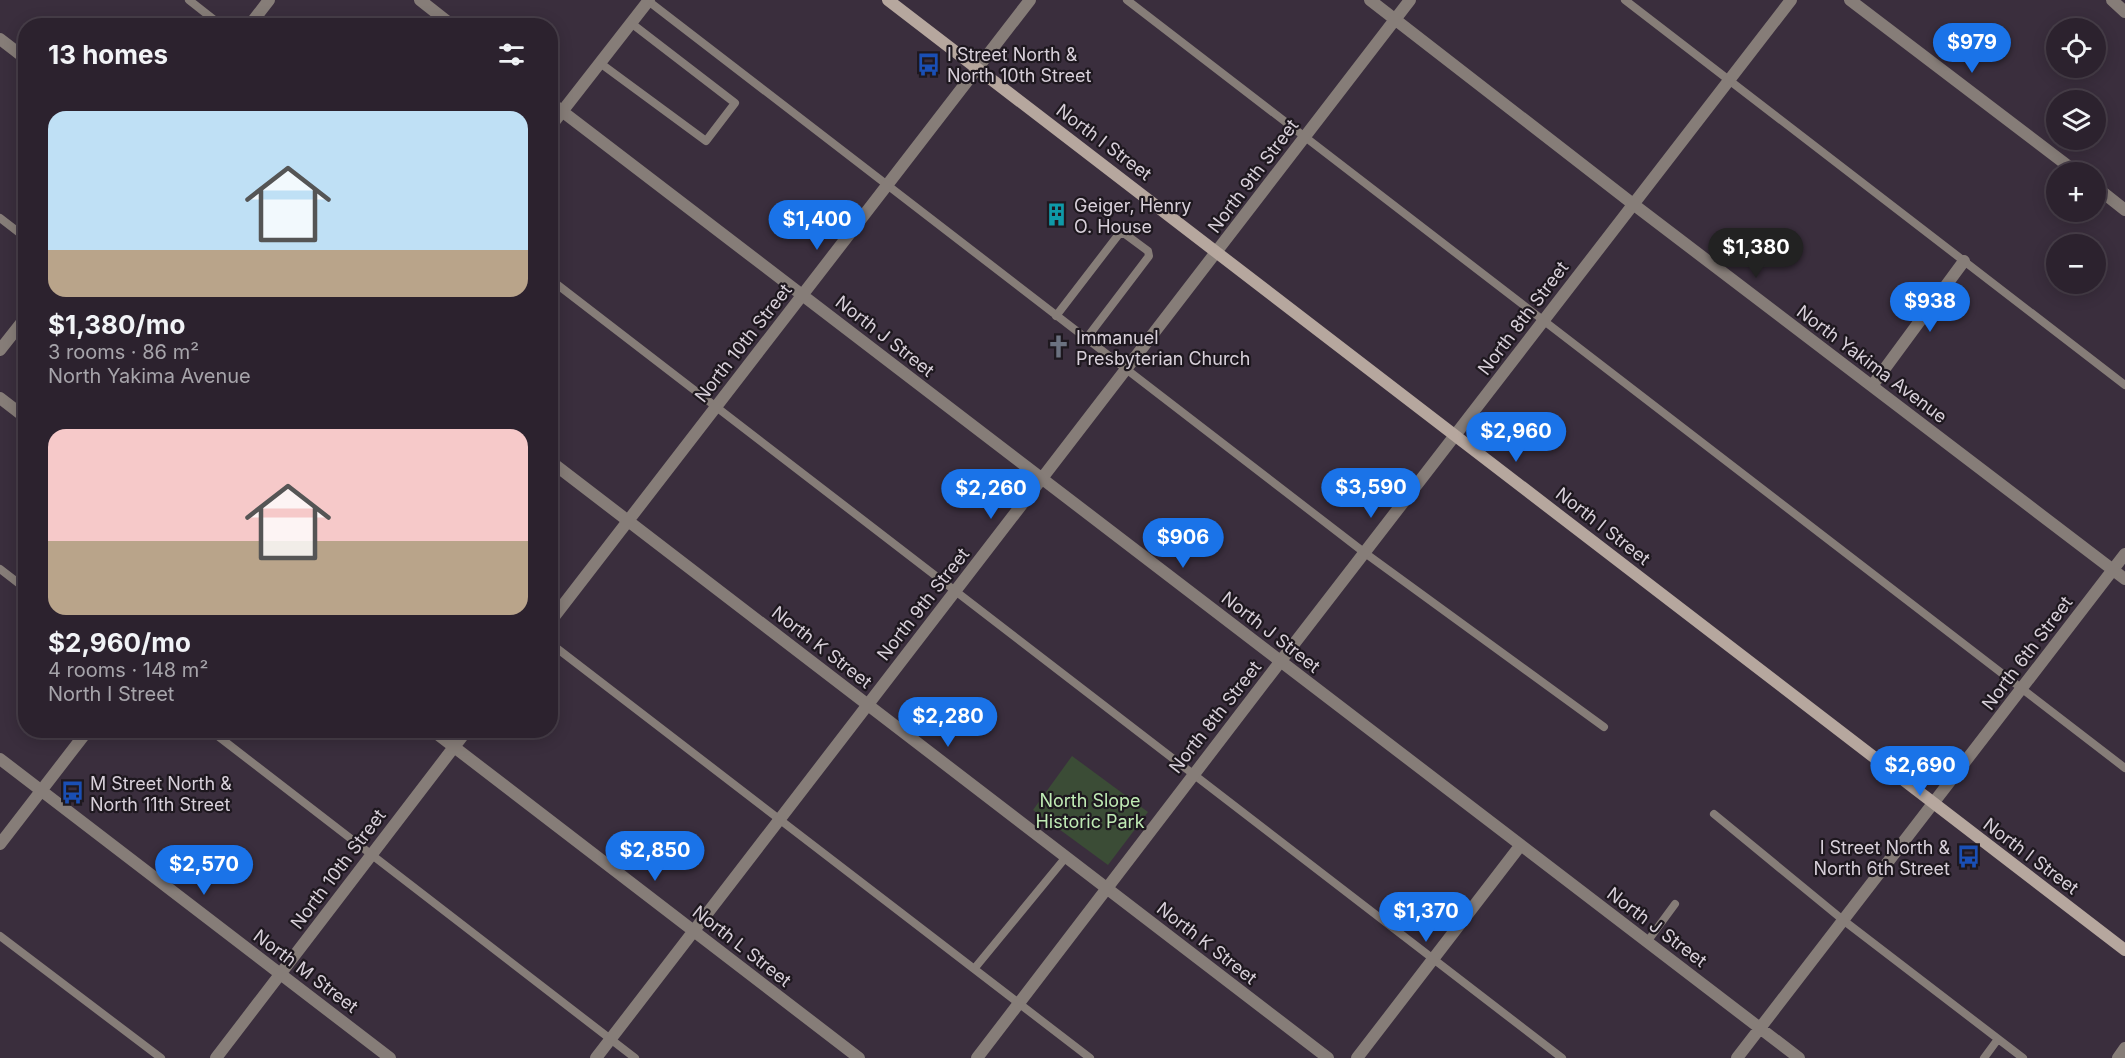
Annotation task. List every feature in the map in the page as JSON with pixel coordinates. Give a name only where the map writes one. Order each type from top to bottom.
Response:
[{"type":"main road","name":"North I Street","points":[[888,0],[2125,950]]},
{"type":"street","points":[[255,18],[269,0]]},
{"type":"street","points":[[420,0],[443,18]]},
{"type":"street","points":[[558,117],[648,0]]},
{"type":"street","name":"North 10th Street","points":[[558,612],[1030,0]]},
{"type":"street","name":"North Yakima Avenue","points":[[1370,0],[1633,204],[2125,579]]},
{"type":"street","name":"North 9th Street","points":[[596,1058],[1410,0]]},
{"type":"street","name":"North 8th Street","points":[[976,1058],[1791,0]]},
{"type":"street","points":[[1850,0],[2063,162]]},
{"type":"street","points":[[2112,0],[2125,12]]},
{"type":"street","points":[[0,39],[18,53]]},
{"type":"street","name":"North J Street","points":[[558,108],[1799,1058]]},
{"type":"street","points":[[2106,195],[2125,210]]},
{"type":"street","points":[[1872,386],[1964,261]]},
{"type":"street","points":[[0,350],[18,327]]},
{"type":"street","points":[[0,398],[18,412]]},
{"type":"street","name":"North K Street","points":[[558,467],[1328,1058]]},
{"type":"street","name":"North 6th Street","points":[[1737,1058],[2125,554]]},
{"type":"street","points":[[0,844],[82,738]]},
{"type":"street","name":"North L Street","points":[[442,738],[859,1058]]},
{"type":"street","name":"North 10th Street","points":[[216,1058],[461,738]]},
{"type":"street","name":"North M Street","points":[[0,759],[390,1058]]},
{"type":"street","points":[[1357,1058],[1520,846]]},
{"type":"street","points":[[2118,1058],[2125,1048]]},
{"type":"lane","points":[[189,0],[212,18]]},
{"type":"lane","points":[[648,0],[1365,553],[1604,727]]},
{"type":"lane","points":[[1127,0],[2125,768]]},
{"type":"lane","points":[[1624,0],[2125,385]]},
{"type":"lane","points":[[600,63],[706,141],[735,103],[631,23]]},
{"type":"lane","points":[[0,218],[18,232]]},
{"type":"lane","points":[[1056,316],[1119,234],[1125,234],[1133,239],[1148,251],[1149,256],[1086,339]]},
{"type":"lane","points":[[558,285],[1562,1058]]},
{"type":"lane","points":[[0,569],[18,583]]},
{"type":"lane","points":[[558,649],[1090,1058]]},
{"type":"lane","points":[[220,738],[635,1058]]},
{"type":"lane","points":[[1714,814],[1843,920],[2023,1058]]},
{"type":"lane","points":[[974,969],[1066,857]]},
{"type":"lane","points":[[1647,942],[1675,904]]},
{"type":"lane","points":[[0,936],[161,1058]]},
{"type":"lane","points":[[1984,1058],[1998,1039]]},
{"type":"green space","name":"North Slope Historic Park","points":[[1072,756],[1148,812],[1108,865],[1033,810]]},
{"type":"place","name":"I Street North & North 10th Street","points":[[929,64]]},
{"type":"place","name":"Geiger, Henry O. House","points":[[1056,215]]},
{"type":"place","name":"Immanuel Presbyterian Church","points":[[1058,347]]},
{"type":"place","name":"M Street North & North 11th Street","points":[[72,793]]},
{"type":"place","name":"I Street North & North 6th Street","points":[[1968,857]]}]
